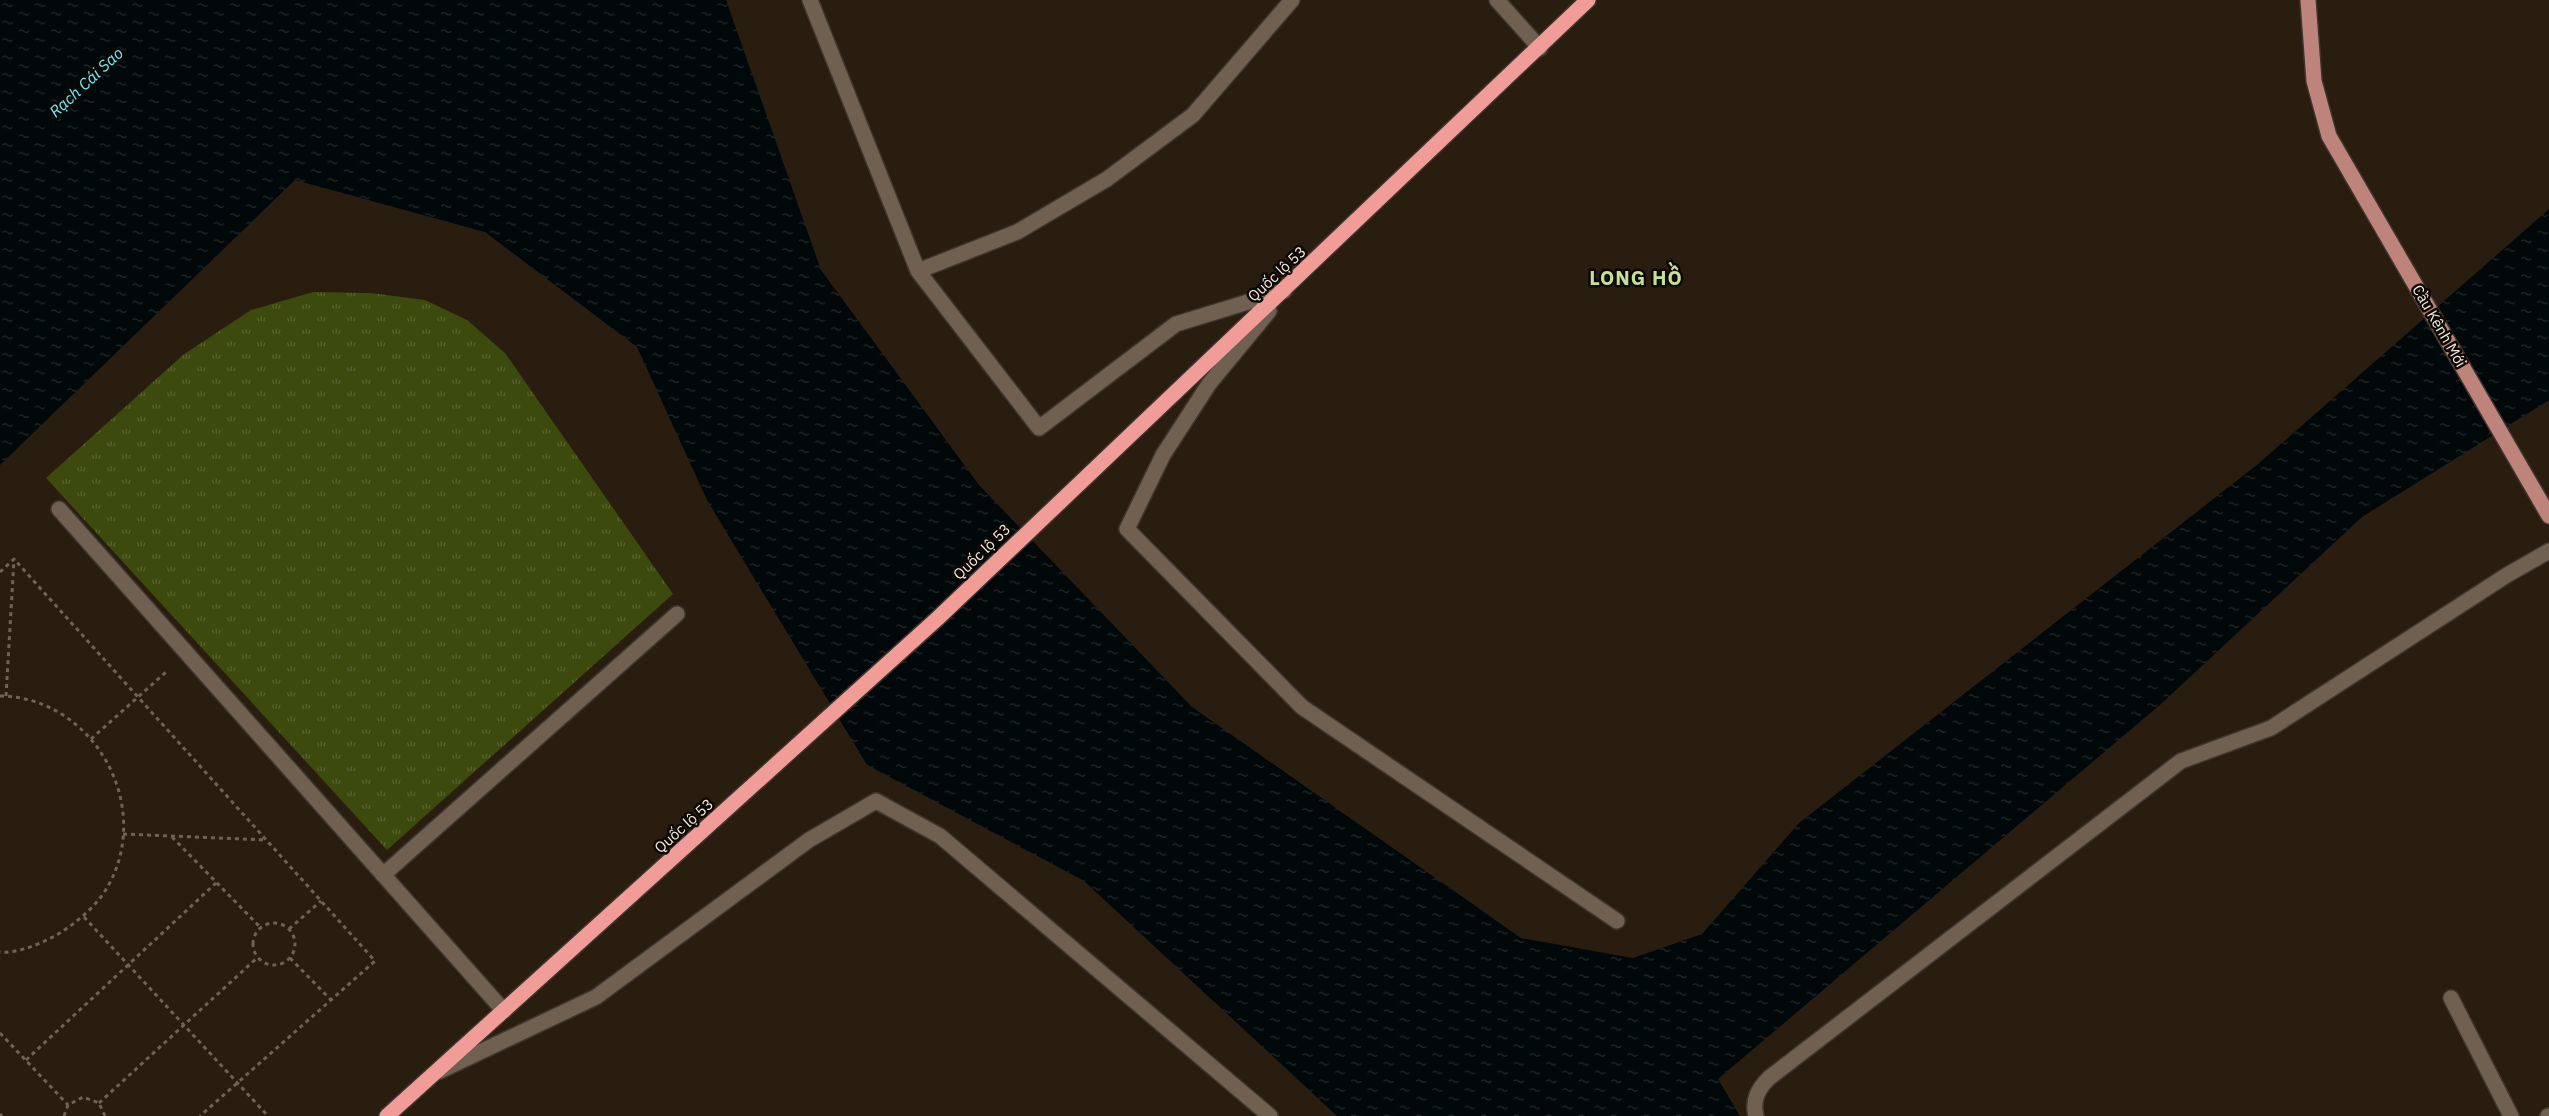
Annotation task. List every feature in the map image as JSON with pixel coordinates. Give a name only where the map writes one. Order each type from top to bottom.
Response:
[{"type":"highway","name":"Quốc lộ 53","points":[[387,1116],[660,872],[938,618],[1540,48],[1588,0]]},
{"type":"main road","name":"Cầu Kênh Mới","points":[[2308,0],[2314,81],[2329,136],[2549,516]]},
{"type":"street","points":[[810,0],[918,271],[1039,428],[1176,324],[1285,290]]},
{"type":"street","points":[[918,271],[1017,232],[1107,178],[1193,115],[1292,0]]},
{"type":"street","points":[[1497,0],[1540,48]]},
{"type":"street","points":[[1285,290],[1209,384],[1163,455],[1127,529],[1302,708],[1616,921]]},
{"type":"street","points":[[58,509],[504,1011]]},
{"type":"street","points":[[1756,1116],[1754,1107],[1758,1089],[1769,1078],[2181,761],[2271,728],[2507,575],[2549,551]]},
{"type":"street","points":[[383,875],[677,614]]},
{"type":"street","points":[[431,1075],[596,997],[809,840],[876,801],[940,836],[1270,1116]]},
{"type":"street","points":[[2451,998],[2511,1116]]},
{"type":"path","points":[[0,572],[14,559]]},
{"type":"path","points":[[6,696],[14,559]]},
{"type":"path","points":[[14,559],[375,961],[200,1116]]},
{"type":"path","points":[[91,739],[187,653]]},
{"type":"path","points":[[0,696],[18,697],[56,710],[91,739],[111,767],[123,806],[122,847],[108,885],[84,917],[47,942],[0,952]]},
{"type":"path","points":[[122,834],[266,840]]},
{"type":"path","points":[[172,836],[260,928]]},
{"type":"path","points":[[26,1060],[216,883]]},
{"type":"path","points":[[289,929],[320,901]]},
{"type":"path","points":[[84,917],[268,1116]]},
{"type":"path","points":[[273,922],[280,923],[289,929],[295,937],[296,945],[290,958],[285,962],[272,965],[258,957],[253,947],[260,928],[273,922]]},
{"type":"path","points":[[98,1103],[258,957]]},
{"type":"path","points":[[290,958],[331,1000]]},
{"type":"path","points":[[0,1033],[68,1105]]},
{"type":"path","points":[[64,1116],[68,1105],[83,1097],[98,1103],[105,1116]]},
{"type":"green space","points":[[313,292],[370,293],[425,300],[467,320],[505,353],[673,594],[387,850],[46,478],[183,355],[251,310]]},
{"type":"water","name":"Rạch Cái Sao","points":[[0,0],[726,0],[821,270],[979,485],[1192,707],[1521,938],[1633,958],[1702,934],[1799,823],[2258,464],[2549,209],[2549,400],[2362,517],[2161,704],[1718,1079],[1740,1116],[1337,1116],[1084,881],[867,765],[707,500],[637,347],[485,232],[295,180],[0,465]]},
{"type":"district","name":"LONG HỒ","points":[[1636,278]]}]
